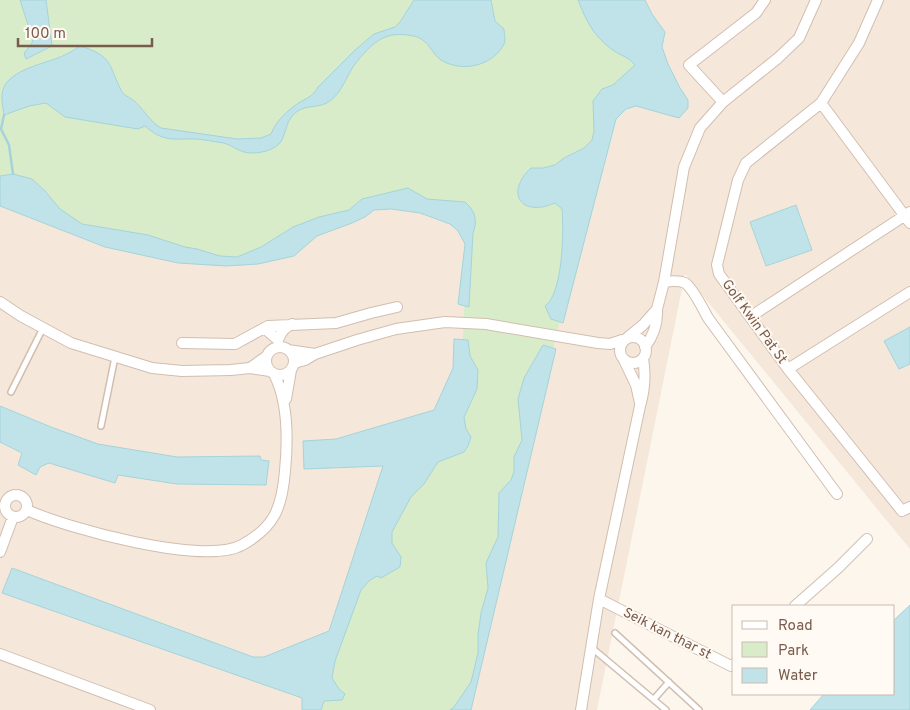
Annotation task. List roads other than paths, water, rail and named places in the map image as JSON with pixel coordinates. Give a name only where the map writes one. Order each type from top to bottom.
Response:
[{"type":"street","points":[[645,346],[655,330],[658,319],[657,309],[664,282],[684,167],[700,128],[724,102],[778,58],[799,38],[815,0]]},
{"type":"street","name":"Golf Kwin Pat St","points":[[878,0],[858,43],[821,103],[746,163],[738,180],[717,266],[719,274],[788,369],[906,508]]},
{"type":"street","points":[[724,102],[689,65],[756,13],[761,1]]},
{"type":"street","points":[[750,317],[908,217],[821,103]]},
{"type":"street","points":[[664,282],[678,281],[685,283],[690,288],[720,334],[837,494]]},
{"type":"street","points":[[788,369],[910,292]]},
{"type":"street","points":[[0,302],[21,316],[72,343],[152,368],[221,370],[250,368],[286,374],[293,367],[315,354],[357,340],[396,329],[445,322],[486,324],[598,343],[610,344],[625,339],[638,338],[642,340],[646,352],[644,358],[646,381],[599,599],[581,710]]},
{"type":"street","points":[[182,344],[235,344],[268,326],[336,323],[397,307]]},
{"type":"street","points":[[640,406],[636,385],[620,349],[625,339],[657,309]]},
{"type":"street","points":[[250,368],[267,356],[277,344],[281,332],[287,326],[293,324]]},
{"type":"street","points":[[264,328],[277,344],[282,347],[288,350],[315,354]]},
{"type":"street","points":[[598,343],[630,363],[636,363],[644,358]]},
{"type":"street","points":[[285,410],[293,367],[293,356],[288,350]]},
{"type":"street","points":[[27,510],[46,518],[135,542],[181,550],[216,552],[240,546],[261,532],[276,515],[283,496],[287,458],[284,398],[267,365],[267,356]]},
{"type":"street","points":[[19,495],[25,499],[27,510],[21,516],[13,517],[6,512],[3,502],[12,496],[19,495]]},
{"type":"street","points":[[0,552],[13,517]]},
{"type":"street","points":[[796,605],[868,539]]},
{"type":"street","name":"Seik kan thar st","points":[[599,599],[732,665]]},
{"type":"street","points":[[0,654],[150,710]]},
{"type":"lane","points":[[11,392],[43,328]]},
{"type":"lane","points":[[101,426],[115,357]]},
{"type":"lane","points":[[615,633],[699,710]]},
{"type":"lane","points":[[592,648],[666,710]]},
{"type":"lane","points":[[654,699],[669,682]]},
{"type":"water","points":[[20,0],[46,0],[52,46],[26,59],[24,53],[33,40]]},
{"type":"water","points":[[414,0],[491,0],[495,21],[504,29],[504,44],[499,52],[485,62],[476,65],[458,66],[441,60],[425,41],[417,37],[400,34],[383,38],[359,59],[334,98],[321,105],[303,108],[295,113],[288,122],[279,144],[265,151],[249,153],[224,143],[196,139],[167,138],[160,136],[145,126],[138,129],[65,117],[46,103],[29,106],[4,115],[2,94],[8,81],[20,72],[62,56],[80,46],[99,53],[104,57],[111,67],[122,92],[137,103],[153,122],[161,128],[237,139],[261,138],[271,134],[285,114],[312,95],[355,50],[374,34],[395,27]]},
{"type":"water","points":[[578,0],[645,0],[665,32],[662,47],[668,64],[688,100],[688,108],[679,118],[636,106],[626,109],[616,119],[563,323],[551,319],[545,306],[556,289],[559,276],[563,231],[562,209],[555,203],[543,207],[525,205],[520,200],[518,194],[519,186],[523,177],[531,168],[555,165],[584,148],[592,140],[594,131],[593,101],[602,89],[613,85],[635,65],[604,43],[594,32]]},
{"type":"water","points":[[13,174],[32,179],[60,209],[82,224],[148,235],[220,256],[237,257],[261,247],[293,227],[319,217],[349,210],[362,199],[408,188],[427,199],[465,202],[473,212],[475,220],[469,307],[458,304],[465,244],[458,231],[450,224],[420,213],[391,209],[374,210],[352,223],[317,236],[294,256],[258,264],[226,266],[178,263],[105,247],[0,206],[0,176]]},
{"type":"water","points":[[796,205],[812,250],[766,266],[750,222]]},
{"type":"water","points":[[910,327],[910,364],[899,369],[884,341]]},
{"type":"water","points":[[454,339],[468,340],[470,356],[478,370],[477,389],[464,417],[466,429],[471,437],[464,452],[438,462],[424,484],[411,497],[392,532],[392,543],[401,557],[400,567],[381,578],[377,576],[369,581],[361,590],[335,661],[332,678],[339,689],[345,694],[342,700],[324,701],[321,710],[302,710],[302,698],[2,593],[12,568],[253,657],[264,657],[329,631],[383,466],[304,469],[303,441],[336,439],[434,410],[453,368]]},
{"type":"water","points":[[543,345],[556,349],[471,710],[450,710],[471,682],[478,653],[481,613],[488,588],[486,563],[498,537],[499,493],[511,480],[514,472],[514,457],[522,440],[518,399],[524,378]]},
{"type":"water","points":[[0,406],[98,444],[177,457],[260,456],[261,460],[269,461],[266,485],[177,484],[118,475],[115,483],[49,463],[40,467],[36,475],[18,465],[22,453],[0,442]]},
{"type":"water","points":[[910,605],[910,710],[810,710],[823,695],[895,695],[895,619]]},
{"type":"waterway","points":[[4,115],[1,129],[9,145],[13,174]]}]
